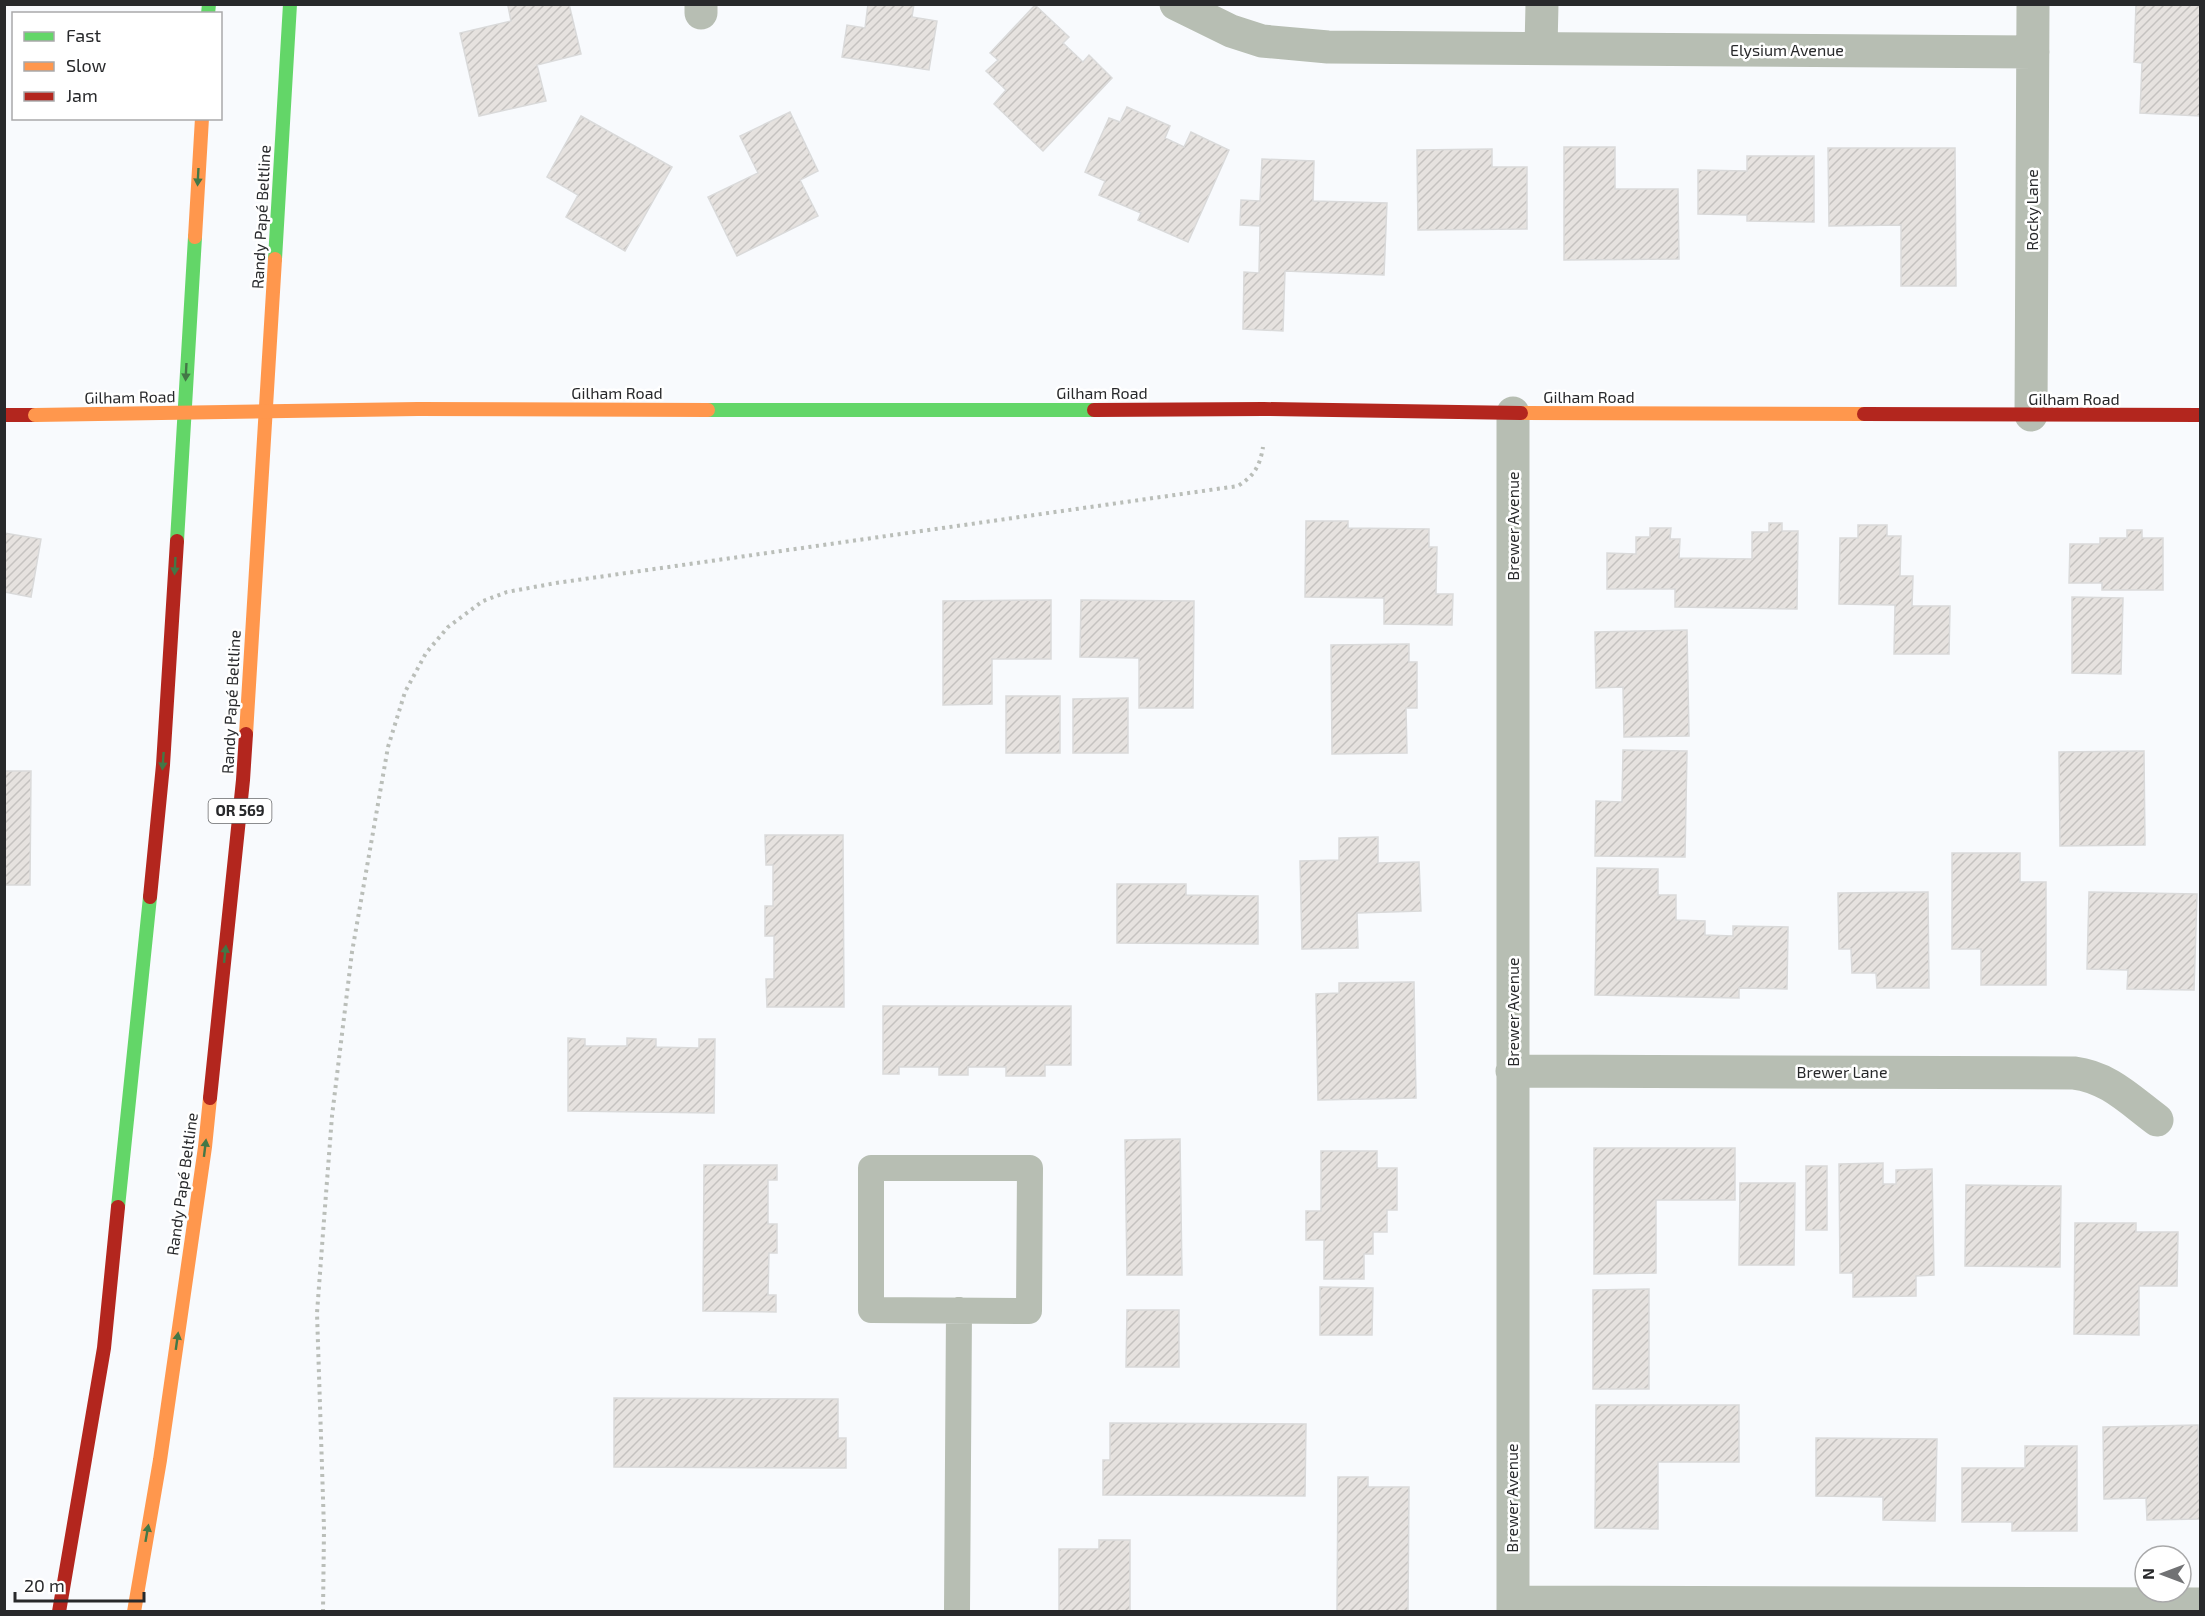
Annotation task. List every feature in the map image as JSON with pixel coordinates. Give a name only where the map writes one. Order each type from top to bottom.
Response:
[{"type":"main road","name":"Randy Papé Beltline","points":[[134,1611],[160,1460],[205,1147],[243,780],[290,4]]},
{"type":"main road","points":[[58,1611],[104,1348],[163,765],[202,120]]},
{"type":"main road","name":"Gilham Road","points":[[4,415],[418,409],[962,411],[1264,409],[1513,413],[2200,415]]},
{"type":"street","name":"Elysium Avenue","points":[[1176,4],[1231,31],[1262,41],[1328,47],[2033,52]]},
{"type":"street","points":[[1541,48],[1542,4]]},
{"type":"street","name":"Rocky Lane","points":[[2031,415],[2033,4]]},
{"type":"street","name":"Brewer Avenue","points":[[1513,413],[1513,1607]]},
{"type":"street","name":"Brewer Lane","points":[[1512,1071],[2074,1073],[2090,1075],[2114,1086],[2157,1120]]},
{"type":"street","points":[[1513,1607],[2141,1608],[2200,1604]]},
{"type":"lane","points":[[871,1168],[1030,1168],[1029,1311],[959,1310],[871,1310],[871,1168]]},
{"type":"lane","points":[[957,1611],[959,1310]]},
{"type":"path","points":[[323,1611],[324,1529],[317,1313],[332,1116],[352,952],[388,747],[405,692],[426,653],[448,627],[483,601],[527,588],[1238,486],[1251,478],[1259,464],[1263,449],[1264,409]]},
{"type":"building","points":[[514,4],[569,4],[581,54],[537,65],[546,101],[479,116],[460,33],[511,21],[508,6]]},
{"type":"building","points":[[868,4],[914,4],[912,17],[937,21],[929,70],[842,57],[847,25],[865,28]]},
{"type":"building","points":[[2136,4],[2200,4],[2200,116],[2140,113],[2142,63],[2134,62]]},
{"type":"building","points":[[1035,5],[1069,37],[1063,43],[1083,62],[1089,55],[1112,78],[1043,151],[994,104],[1006,90],[986,71],[998,60],[990,53]]},
{"type":"building","points":[[1127,107],[1170,126],[1165,138],[1184,147],[1191,132],[1229,150],[1188,242],[1138,220],[1141,213],[1099,195],[1105,181],[1085,172],[1109,118],[1120,122]]},
{"type":"building","points":[[790,112],[818,171],[800,180],[818,216],[737,256],[708,197],[758,173],[740,136]]},
{"type":"building","points":[[581,116],[672,167],[625,251],[566,217],[578,195],[547,177]]},
{"type":"building","points":[[1564,147],[1615,147],[1615,189],[1678,189],[1679,259],[1564,260]]},
{"type":"building","points":[[1828,148],[1955,148],[1956,286],[1901,286],[1901,225],[1829,226]]},
{"type":"building","points":[[1492,149],[1492,167],[1527,167],[1527,229],[1418,230],[1417,150]]},
{"type":"building","points":[[1747,156],[1814,156],[1814,222],[1747,221],[1747,215],[1698,214],[1698,170],[1747,171]]},
{"type":"building","points":[[1262,159],[1314,161],[1313,201],[1387,203],[1384,275],[1285,271],[1283,331],[1243,329],[1244,272],[1259,273],[1260,226],[1240,225],[1241,200],[1260,201]]},
{"type":"building","points":[[1306,521],[1348,521],[1348,528],[1429,529],[1429,547],[1437,547],[1436,594],[1453,594],[1452,625],[1384,624],[1384,598],[1305,597]]},
{"type":"building","points":[[1769,523],[1782,523],[1782,531],[1798,531],[1797,609],[1675,607],[1675,589],[1607,589],[1607,553],[1636,554],[1636,537],[1650,537],[1650,528],[1671,528],[1670,539],[1680,539],[1679,558],[1752,559],[1752,532],[1769,532]]},
{"type":"building","points":[[1858,525],[1887,525],[1887,536],[1901,536],[1900,576],[1913,576],[1912,606],[1950,606],[1949,654],[1894,654],[1895,605],[1839,604],[1840,538],[1858,538]]},
{"type":"building","points":[[2127,530],[2142,530],[2142,538],[2163,538],[2163,590],[2102,590],[2102,583],[2069,583],[2070,544],[2100,544],[2100,538],[2127,538]]},
{"type":"building","points":[[4,533],[41,539],[31,597],[4,592]]},
{"type":"building","points":[[2072,597],[2123,598],[2121,674],[2072,673]]},
{"type":"building","points":[[1051,600],[1051,659],[992,659],[992,704],[943,705],[943,601]]},
{"type":"building","points":[[1081,600],[1194,601],[1193,708],[1139,708],[1139,658],[1080,657]]},
{"type":"building","points":[[1687,630],[1689,736],[1624,737],[1623,687],[1596,688],[1595,632]]},
{"type":"building","points":[[1409,644],[1409,662],[1417,662],[1417,708],[1406,708],[1407,753],[1332,754],[1331,645]]},
{"type":"building","points":[[1006,696],[1060,696],[1060,753],[1006,753]]},
{"type":"building","points":[[1128,698],[1128,753],[1073,753],[1073,699]]},
{"type":"building","points":[[1623,750],[1687,751],[1685,857],[1595,856],[1596,801],[1622,802]]},
{"type":"building","points":[[2144,751],[2145,845],[2060,846],[2059,752]]},
{"type":"building","points":[[4,771],[31,771],[30,885],[4,885]]},
{"type":"building","points":[[765,835],[843,835],[844,1007],[767,1007],[766,979],[774,979],[774,936],[765,936],[765,906],[773,906],[773,865],[766,865]]},
{"type":"building","points":[[1378,837],[1378,863],[1419,862],[1421,911],[1357,913],[1358,948],[1302,949],[1300,861],[1339,860],[1339,838]]},
{"type":"building","points":[[1952,853],[2020,853],[2020,882],[2046,882],[2046,985],[1981,985],[1981,949],[1952,949]]},
{"type":"building","points":[[1597,868],[1658,869],[1658,895],[1676,895],[1676,920],[1705,921],[1705,935],[1733,936],[1733,926],[1788,927],[1787,989],[1739,988],[1739,998],[1595,995]]},
{"type":"building","points":[[1117,884],[1186,884],[1186,895],[1258,896],[1258,944],[1117,943]]},
{"type":"building","points":[[1928,892],[1929,988],[1877,988],[1876,973],[1852,973],[1851,949],[1839,949],[1838,893]]},
{"type":"building","points":[[2089,892],[2197,894],[2194,990],[2127,989],[2128,970],[2087,969]]},
{"type":"building","points":[[1414,982],[1416,1098],[1318,1100],[1316,994],[1339,993],[1339,983]]},
{"type":"building","points":[[883,1006],[1071,1006],[1071,1065],[1045,1065],[1045,1076],[1006,1076],[1006,1067],[968,1067],[968,1075],[939,1075],[939,1067],[899,1067],[899,1074],[883,1074]]},
{"type":"building","points":[[568,1038],[585,1039],[585,1046],[627,1046],[627,1038],[656,1039],[656,1047],[699,1048],[699,1039],[715,1039],[714,1113],[568,1111]]},
{"type":"building","points":[[1180,1139],[1182,1275],[1127,1275],[1125,1140]]},
{"type":"building","points":[[1594,1148],[1735,1148],[1735,1200],[1656,1200],[1656,1273],[1594,1274]]},
{"type":"building","points":[[1321,1151],[1377,1151],[1377,1168],[1397,1168],[1397,1210],[1387,1210],[1387,1232],[1373,1232],[1373,1254],[1364,1254],[1364,1279],[1324,1279],[1324,1240],[1306,1240],[1306,1211],[1321,1211]]},
{"type":"building","points":[[1883,1163],[1883,1184],[1896,1184],[1896,1170],[1932,1169],[1934,1275],[1916,1276],[1916,1296],[1853,1297],[1853,1273],[1840,1273],[1839,1164]]},
{"type":"building","points":[[704,1165],[777,1165],[777,1180],[768,1180],[768,1224],[777,1224],[777,1253],[769,1253],[768,1295],[776,1295],[776,1312],[703,1311]]},
{"type":"building","points":[[1806,1166],[1827,1166],[1827,1230],[1806,1230]]},
{"type":"building","points":[[1740,1183],[1795,1183],[1794,1265],[1739,1265]]},
{"type":"building","points":[[1966,1185],[2061,1186],[2060,1267],[1965,1266]]},
{"type":"building","points":[[2075,1223],[2136,1223],[2136,1232],[2178,1232],[2177,1286],[2139,1286],[2139,1335],[2074,1334]]},
{"type":"building","points":[[1320,1287],[1373,1288],[1372,1335],[1320,1335]]},
{"type":"building","points":[[1649,1289],[1649,1389],[1593,1389],[1593,1290]]},
{"type":"building","points":[[1127,1310],[1179,1310],[1179,1367],[1126,1367]]},
{"type":"building","points":[[614,1398],[838,1399],[838,1438],[846,1438],[846,1468],[614,1467]]},
{"type":"building","points":[[1596,1405],[1739,1405],[1739,1462],[1658,1462],[1658,1529],[1595,1528]]},
{"type":"building","points":[[1110,1423],[1306,1424],[1305,1496],[1103,1495],[1103,1460],[1110,1460]]},
{"type":"building","points":[[2198,1425],[2200,1519],[2147,1520],[2146,1498],[2104,1499],[2103,1427]]},
{"type":"building","points":[[1816,1438],[1937,1439],[1935,1521],[1883,1520],[1883,1497],[1816,1496]]},
{"type":"building","points":[[2025,1446],[2077,1446],[2077,1531],[2012,1531],[2012,1522],[1962,1522],[1962,1468],[2025,1468]]},
{"type":"building","points":[[1338,1477],[1368,1477],[1368,1487],[1409,1487],[1408,1612],[1337,1612]]},
{"type":"building","points":[[1099,1540],[1130,1540],[1130,1612],[1059,1612],[1059,1549],[1099,1549]]},
{"type":"traffic: fast","points":[[208,12],[209,4]]},
{"type":"traffic: fast","points":[[275,259],[290,4]]},
{"type":"traffic: fast","points":[[177,541],[195,237]]},
{"type":"traffic: fast","points":[[708,410],[1094,410]]},
{"type":"traffic: fast","points":[[118,1207],[150,897]]},
{"type":"traffic: slow","points":[[195,237],[202,120]]},
{"type":"traffic: slow","points":[[246,734],[275,259]]},
{"type":"traffic: slow","points":[[418,409],[708,410]]},
{"type":"traffic: slow","points":[[35,415],[418,409]]},
{"type":"traffic: slow","points":[[1521,413],[1864,414]]},
{"type":"traffic: slow","points":[[134,1612],[160,1460],[210,1098]]},
{"type":"traffic: jam","points":[[1094,410],[1264,409],[1521,413]]},
{"type":"traffic: jam","points":[[1864,414],[2200,415]]},
{"type":"traffic: jam","points":[[4,415],[35,415]]},
{"type":"traffic: jam","points":[[150,897],[163,765],[177,541]]},
{"type":"traffic: jam","points":[[210,1098],[246,734]]},
{"type":"traffic: jam","points":[[59,1612],[104,1348],[118,1207]]}]
